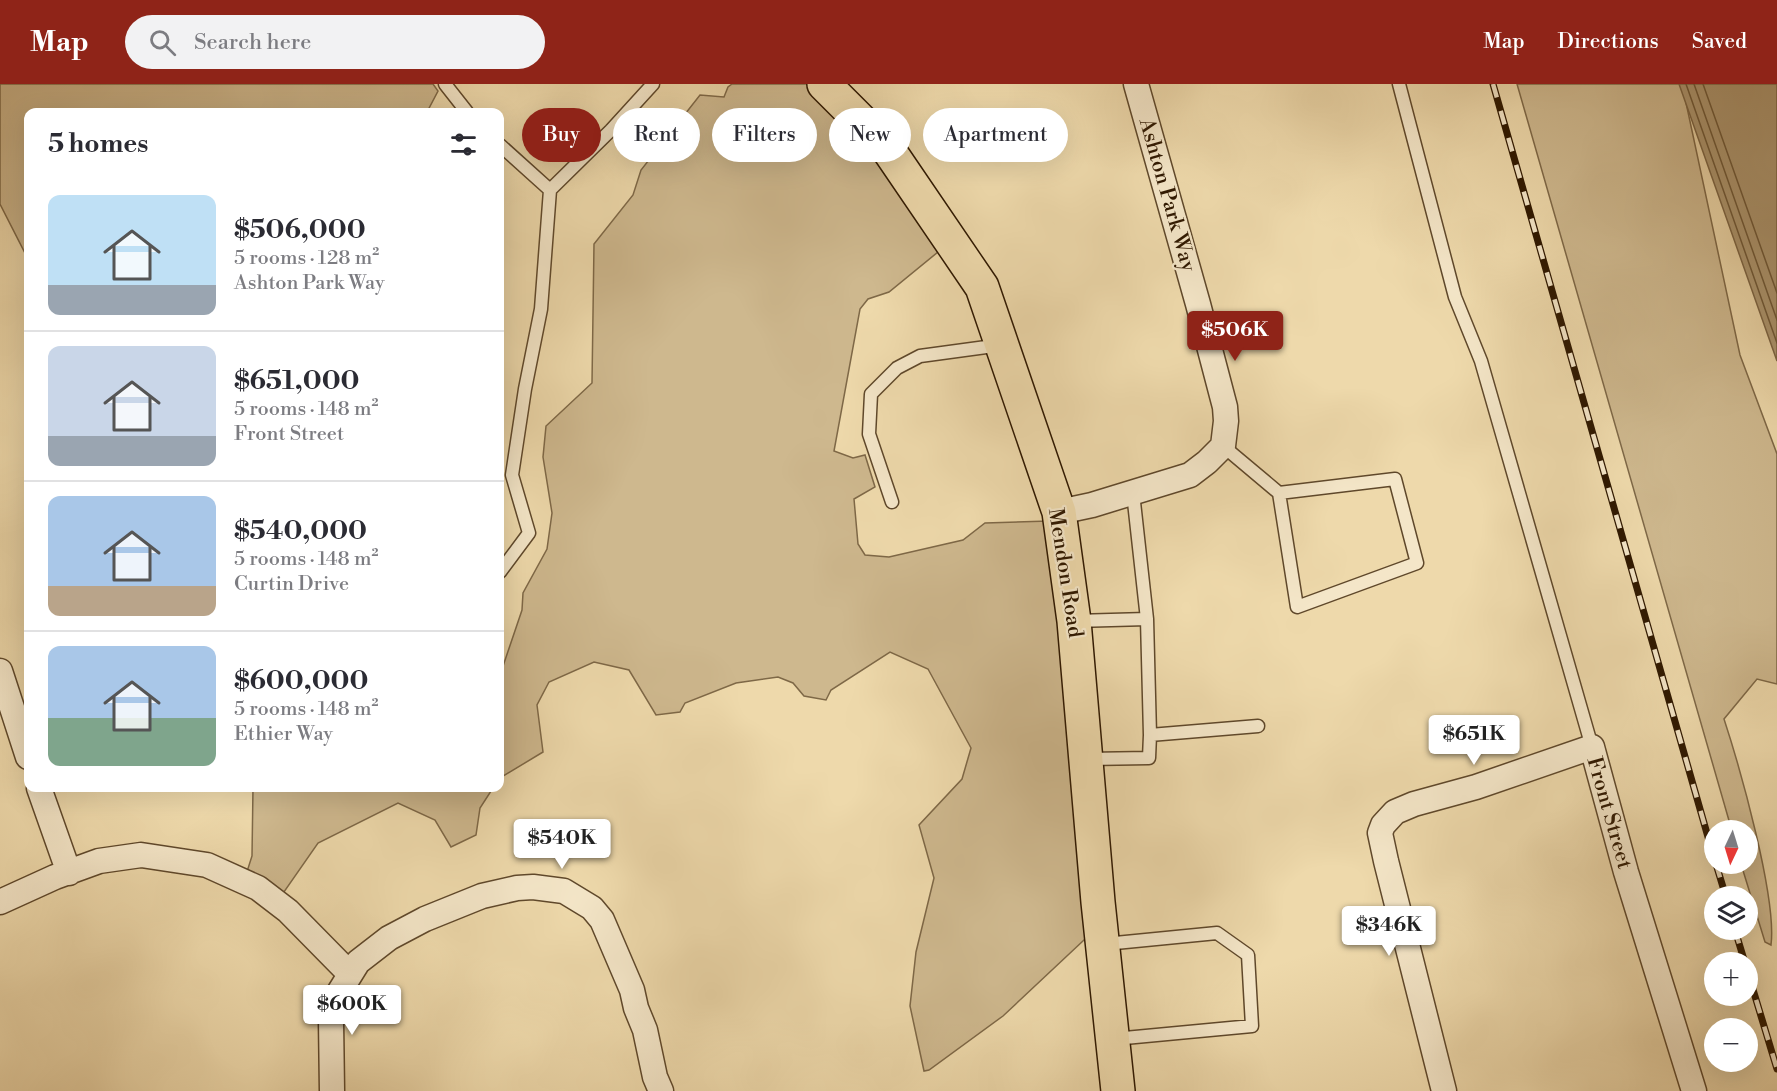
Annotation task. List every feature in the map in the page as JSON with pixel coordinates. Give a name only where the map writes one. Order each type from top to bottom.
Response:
[{"type":"main road","name":"Mendon Road","points":[[824,84],[886,146],[982,287],[1059,512],[1074,621],[1102,944],[1118,1091]]},
{"type":"street","name":"Ashton Park Way","points":[[1136,84],[1198,304],[1224,407],[1226,421],[1223,446]]},
{"type":"street","points":[[1059,512],[1092,506],[1190,475],[1208,462],[1223,446]]},
{"type":"street","points":[[0,671],[24,745]]},
{"type":"street","name":"Front Street","points":[[1444,1091],[1386,861],[1380,833],[1383,825],[1395,812],[1414,804],[1476,787],[1592,747],[1626,872],[1694,1091]]},
{"type":"street","points":[[40,792],[69,873]]},
{"type":"street","points":[[0,902],[99,861],[141,855],[207,864],[258,888],[288,911],[350,974]]},
{"type":"street","points":[[332,1091],[331,1020],[335,999],[358,962],[389,938],[425,919],[482,896],[533,887],[564,891],[592,908],[602,921],[632,990],[645,1030],[655,1077],[661,1091]]},
{"type":"lane","points":[[444,84],[463,108]]},
{"type":"lane","points":[[504,567],[529,533],[512,475],[525,389],[541,309],[550,190],[611,130],[653,84]]},
{"type":"lane","points":[[1399,84],[1455,297],[1481,361],[1592,747]]},
{"type":"lane","points":[[504,149],[550,190]]},
{"type":"lane","points":[[892,502],[869,434],[871,394],[897,368],[920,356],[1002,345]]},
{"type":"lane","points":[[1223,446],[1279,493],[1297,607],[1417,563],[1395,479],[1279,493]]},
{"type":"lane","points":[[1085,759],[1149,758],[1147,619],[1133,493]]},
{"type":"lane","points":[[1074,621],[1147,619]]},
{"type":"lane","points":[[1150,735],[1258,726]]},
{"type":"lane","points":[[1102,944],[1217,933],[1248,955],[1252,1026],[1113,1039]]},
{"type":"shaded area","points":[[0,84],[433,84],[438,91],[429,108],[24,108],[24,251],[0,204]]},
{"type":"shaded area","points":[[732,84],[823,84],[842,108],[829,108],[829,162],[885,162],[949,243],[889,292],[868,299],[860,309],[834,451],[853,458],[865,455],[875,487],[854,499],[858,544],[865,555],[889,557],[963,540],[985,523],[1049,521],[1100,925],[1003,1016],[929,1070],[924,1071],[910,1006],[916,952],[934,878],[919,825],[962,779],[971,748],[928,669],[890,652],[831,690],[826,700],[804,696],[793,683],[778,677],[736,683],[685,703],[680,712],[656,715],[629,670],[594,662],[549,682],[537,705],[543,752],[504,776],[504,663],[522,610],[523,593],[547,549],[552,513],[543,457],[546,426],[592,383],[594,244],[633,195],[641,170],[647,162],[700,162],[700,108],[690,108],[700,95],[724,97],[728,87]]},
{"type":"shaded area","points":[[1517,84],[1682,84],[1740,355],[1777,454],[1777,684],[1757,679],[1724,719],[1752,820],[1729,820]]},
{"type":"shaded area","points":[[253,792],[490,792],[480,808],[476,835],[451,847],[435,820],[398,803],[318,843],[277,902],[245,878],[252,856]]},
{"type":"shaded area","points":[[1758,842],[1768,897],[1771,945],[1765,942],[1758,919],[1758,886],[1748,886],[1744,874],[1758,874]]},
{"type":"water","points":[[1679,84],[1777,84],[1777,361]]},
{"type":"railway","points":[[1493,84],[1704,823]]},
{"type":"railway","points":[[1719,874],[1723,886]]},
{"type":"railway","points":[[1738,940],[1742,952]]},
{"type":"railway","points":[[1758,1006],[1777,1069]]}]
